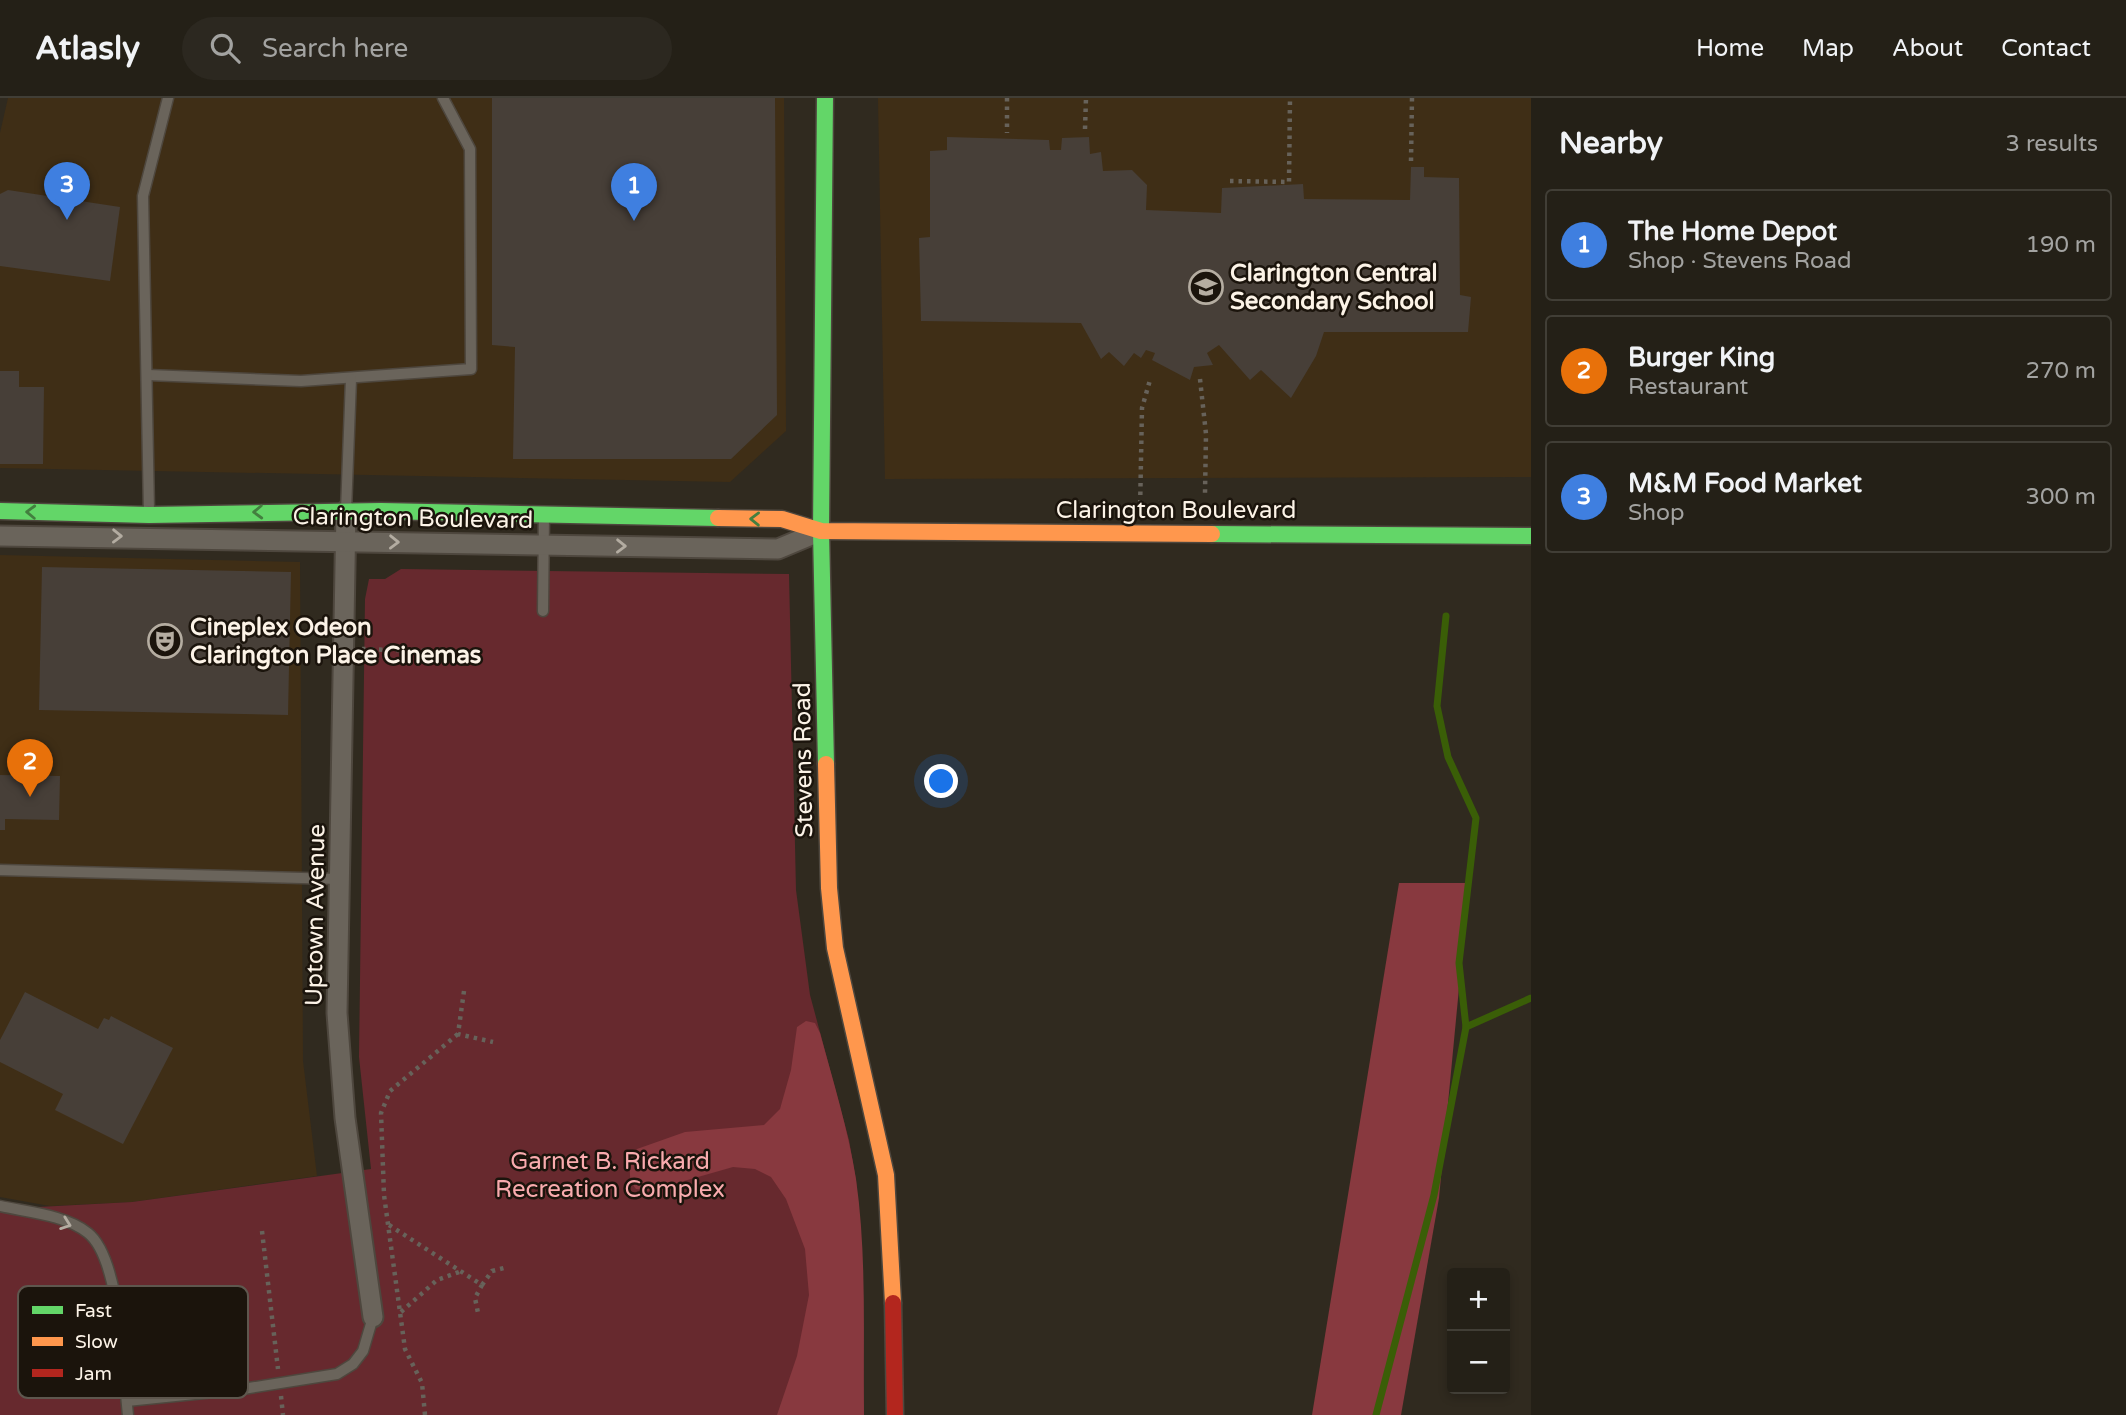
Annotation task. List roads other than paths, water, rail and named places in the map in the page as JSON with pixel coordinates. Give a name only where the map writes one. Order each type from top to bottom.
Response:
[{"type":"street","name":"Stevens Road","points":[[825,98],[821,531],[829,888],[835,948],[886,1174],[892,1262],[895,1415]]},
{"type":"street","name":"Clarington Boulevard","points":[[0,511],[149,515],[346,511],[782,519],[821,531],[1531,536]]},
{"type":"street","name":"Uptown Avenue","points":[[346,511],[340,1070],[373,1317]]},
{"type":"street","name":"Clarington Boulevard","points":[[0,536],[73,535],[778,548],[821,531]]},
{"type":"lane","points":[[149,537],[143,196],[168,98]]},
{"type":"lane","points":[[148,375],[301,381],[471,369],[470,149],[443,98]]},
{"type":"lane","points":[[346,511],[351,379]]},
{"type":"lane","points":[[73,514],[73,535]]},
{"type":"lane","points":[[543,611],[544,514]]},
{"type":"lane","points":[[0,870],[340,879]]},
{"type":"lane","points":[[0,1206],[66,1223],[88,1233],[102,1250],[113,1286]]},
{"type":"lane","points":[[248,1388],[337,1374],[353,1364],[363,1351],[373,1317]]},
{"type":"lane","points":[[127,1398],[128,1415]]},
{"type":"lane","points":[[127,1401],[156,1398]]},
{"type":"waterway","points":[[1376,1415],[1434,1195],[1466,1027],[1459,963],[1476,818],[1448,757],[1437,706],[1446,616]]},
{"type":"waterway","points":[[1466,1027],[1531,998]]},
{"type":"place","name":"M&M Food Market","points":[[67,220]]},
{"type":"place","name":"The Home Depot","points":[[634,221]]},
{"type":"place","name":"Clarington Central Secondary School","points":[[1206,287]]},
{"type":"place","name":"Cineplex Odeon Clarington Place Cinemas","points":[[165,641]]},
{"type":"place","name":"Burger King","points":[[30,797]]},
{"type":"park label","name":"Garnet B. Rickard Recreation Complex","points":[[610,1175]]}]
